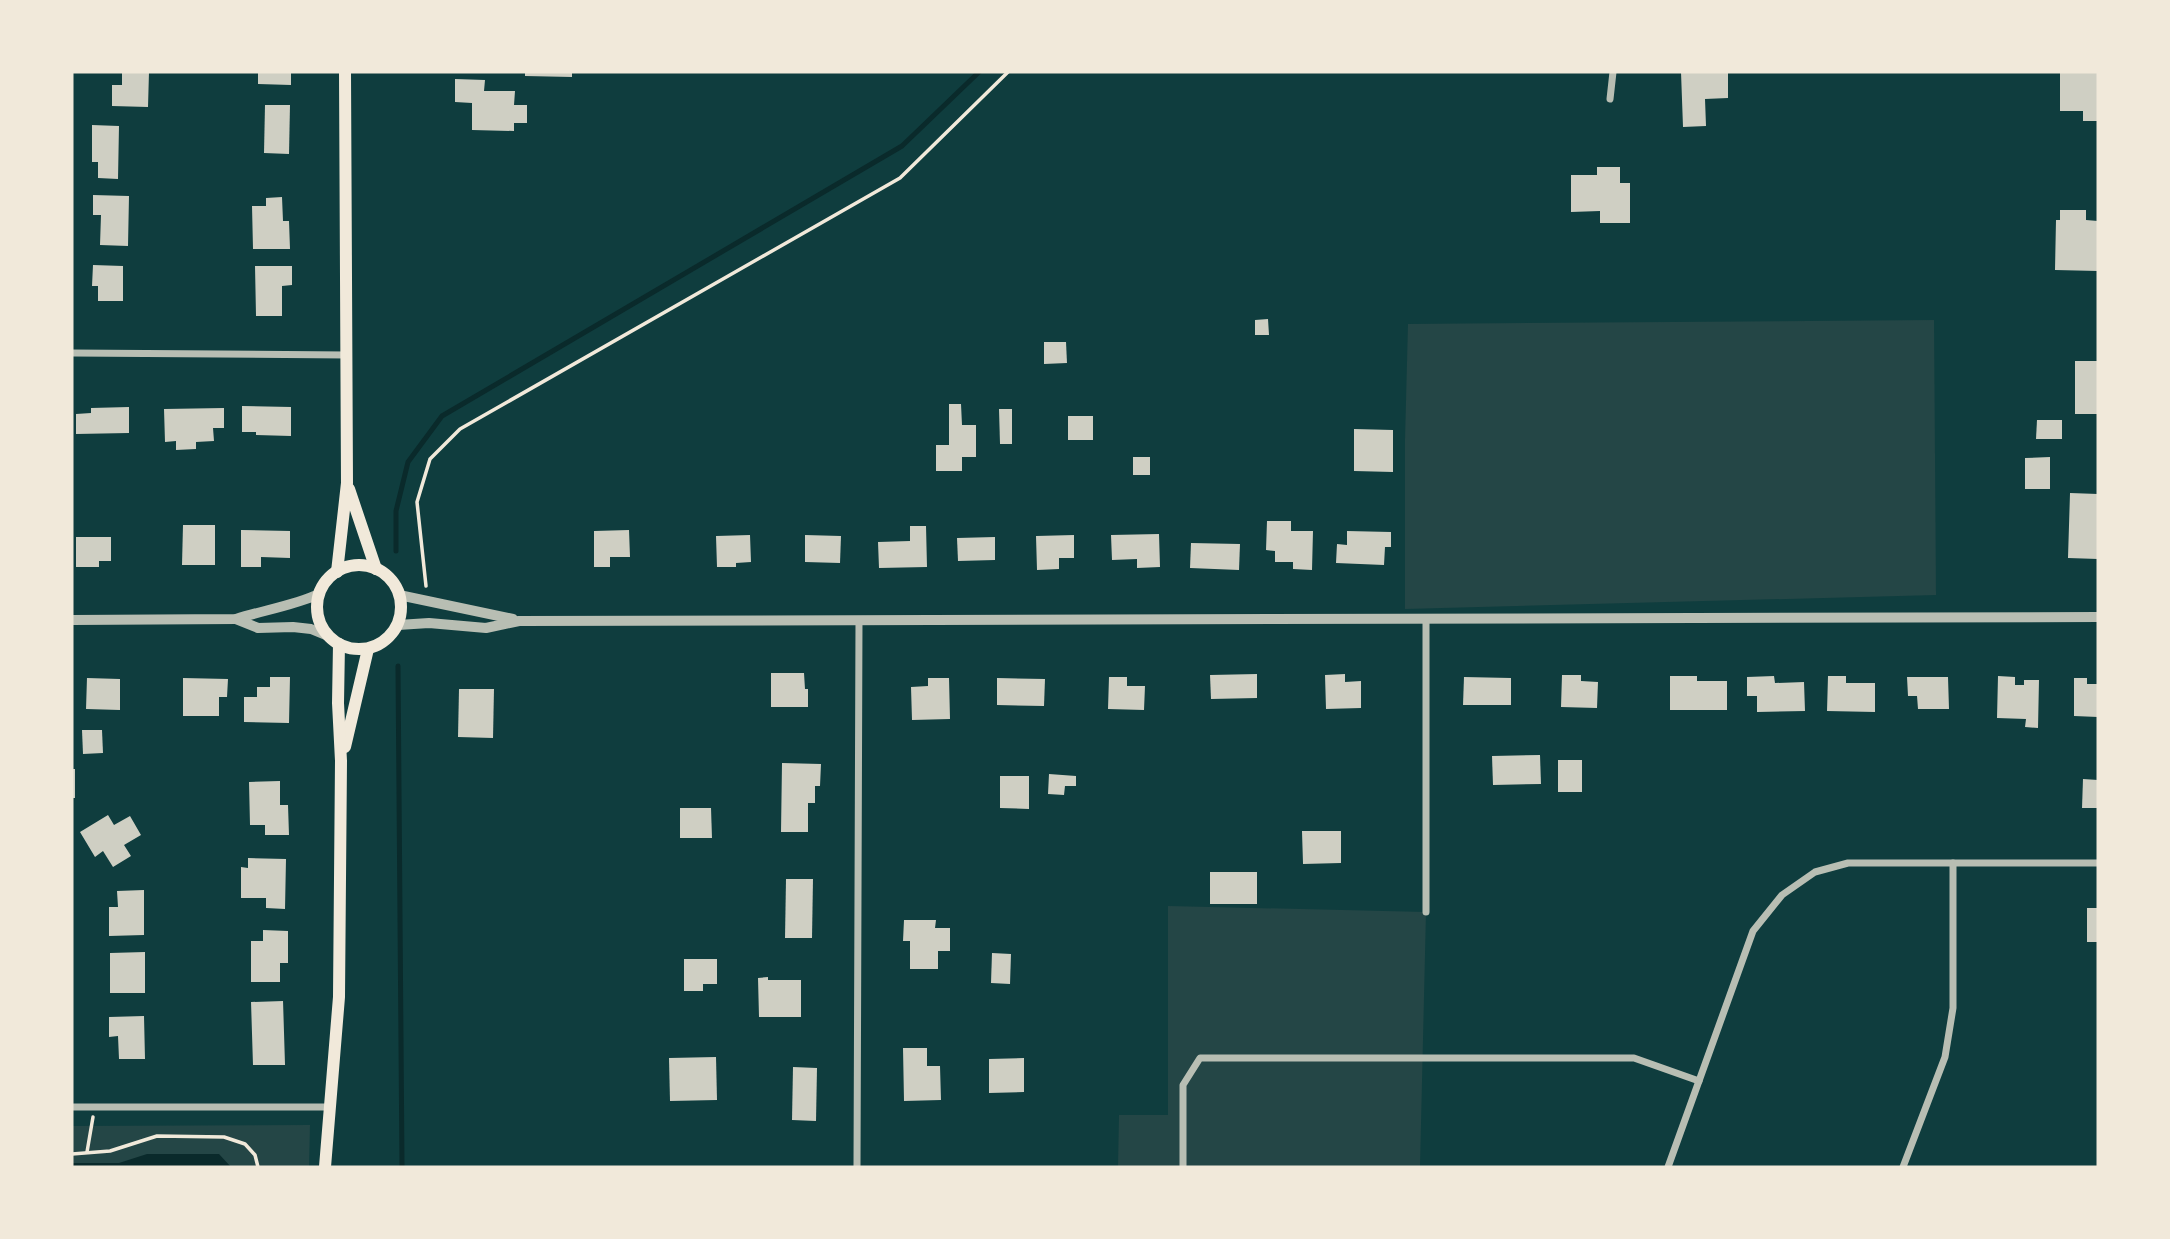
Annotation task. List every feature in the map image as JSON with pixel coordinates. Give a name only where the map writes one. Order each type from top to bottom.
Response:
[{"type":"main road","points":[[337,572],[347,482],[345,72]]},
{"type":"main road","points":[[347,482],[376,569]]},
{"type":"main road","points":[[364,565],[376,569],[394,584],[399,595],[401,612],[398,625],[391,636],[368,649],[358,650],[333,640],[321,625],[317,613],[319,594],[326,581],[350,566],[364,565]]},
{"type":"main road","points":[[325,1167],[339,997],[341,761],[333,640]]},
{"type":"main road","points":[[341,761],[368,649]]},
{"type":"street","points":[[1609,99],[1613,72]]},
{"type":"street","points":[[72,354],[347,355]]},
{"type":"street","points":[[72,620],[236,619],[289,606],[319,594]]},
{"type":"street","points":[[399,595],[519,621]]},
{"type":"street","points":[[398,625],[429,623],[486,628],[519,621],[2098,617]]},
{"type":"street","points":[[236,619],[258,628],[293,626],[311,629],[333,640]]},
{"type":"street","points":[[857,1167],[859,620]]},
{"type":"street","points":[[1426,620],[1426,912]]},
{"type":"street","points":[[1668,1167],[1753,931],[1782,895],[1815,872],[1848,863],[2098,863]]},
{"type":"street","points":[[1903,1167],[1945,1057],[1953,1008],[1953,863]]},
{"type":"street","points":[[1183,1167],[1183,1085],[1200,1058],[1634,1058],[1699,1081]]},
{"type":"street","points":[[72,1107],[330,1107]]},
{"type":"path","points":[[426,586],[417,502],[430,459],[460,429],[900,178],[1008,72]]},
{"type":"path","points":[[87,1152],[95,1107]]},
{"type":"path","points":[[72,1154],[110,1151],[157,1136],[224,1137],[245,1144],[255,1155],[258,1167]]},
{"type":"shaded area","points":[[1934,320],[1936,595],[1405,609],[1408,324]]},
{"type":"shaded area","points":[[1168,906],[1426,912],[1420,1167],[1118,1167],[1119,1115],[1168,1115]]},
{"type":"shaded area","points":[[310,1125],[309,1167],[72,1167],[72,1126]]},
{"type":"shaded area","points":[[147,1154],[219,1154],[231,1167],[72,1167],[72,1163],[119,1163]]},
{"type":"building","points":[[122,72],[149,72],[148,107],[112,106],[112,85],[122,85]]},
{"type":"building","points":[[258,72],[291,72],[291,85],[258,84]]},
{"type":"building","points":[[525,72],[572,72],[572,77],[525,76]]},
{"type":"building","points":[[1681,72],[1728,72],[1728,98],[1705,99],[1706,126],[1683,127]]},
{"type":"building","points":[[2060,72],[2098,72],[2098,121],[2083,121],[2083,111],[2060,111]]},
{"type":"building","points":[[455,79],[485,80],[484,91],[515,91],[514,105],[527,105],[527,123],[514,123],[514,131],[472,130],[472,103],[455,102]]},
{"type":"building","points":[[265,105],[290,105],[289,154],[264,153]]},
{"type":"building","points":[[92,125],[119,126],[118,179],[98,178],[98,162],[92,162]]},
{"type":"building","points":[[1597,167],[1620,167],[1620,183],[1630,183],[1630,223],[1600,223],[1600,211],[1571,212],[1571,175],[1597,175]]},
{"type":"building","points":[[93,195],[129,196],[128,246],[100,245],[101,215],[93,215]]},
{"type":"building","points":[[282,197],[283,221],[289,221],[290,249],[253,249],[252,206],[266,206],[266,198]]},
{"type":"building","points":[[2060,210],[2086,210],[2086,220],[2098,221],[2098,271],[2055,270],[2056,220],[2060,220]]},
{"type":"building","points":[[93,265],[123,266],[123,301],[98,301],[98,286],[92,286]]},
{"type":"building","points":[[255,266],[292,266],[292,285],[282,286],[282,316],[256,316]]},
{"type":"building","points":[[1268,319],[1269,335],[1255,335],[1255,320]]},
{"type":"building","points":[[1044,342],[1066,342],[1067,363],[1044,364]]},
{"type":"building","points":[[2075,361],[2098,361],[2098,414],[2075,414]]},
{"type":"building","points":[[949,404],[961,404],[962,425],[976,425],[976,457],[962,457],[962,471],[936,471],[936,445],[949,445]]},
{"type":"building","points":[[242,406],[291,407],[291,436],[242,432]]},
{"type":"building","points":[[129,407],[129,433],[76,434],[76,414],[91,413],[91,408]]},
{"type":"building","points":[[224,408],[224,428],[213,428],[214,441],[196,442],[196,449],[176,450],[176,441],[165,442],[164,409]]},
{"type":"building","points":[[999,409],[1012,409],[1012,444],[1000,444]]},
{"type":"building","points":[[1068,416],[1093,416],[1093,440],[1068,440]]},
{"type":"building","points":[[2037,420],[2062,420],[2062,439],[2036,439]]},
{"type":"building","points":[[1354,429],[1393,430],[1393,472],[1354,471]]},
{"type":"building","points":[[1133,457],[1150,457],[1150,475],[1133,475]]},
{"type":"building","points":[[2050,457],[2050,489],[2025,489],[2025,458]]},
{"type":"building","points":[[2070,493],[2098,494],[2098,559],[2068,558]]},
{"type":"building","points":[[1267,521],[1291,521],[1291,531],[1313,531],[1312,570],[1293,569],[1293,562],[1275,562],[1275,551],[1266,550]]},
{"type":"building","points":[[183,525],[215,525],[215,565],[182,565]]},
{"type":"building","points":[[910,526],[926,526],[927,567],[879,568],[878,542],[910,541]]},
{"type":"building","points":[[241,530],[290,531],[290,558],[261,557],[261,567],[241,567]]},
{"type":"building","points":[[629,530],[630,557],[610,557],[610,567],[594,567],[594,531]]},
{"type":"building","points":[[1347,531],[1391,532],[1391,547],[1385,547],[1384,565],[1336,563],[1337,544],[1347,545]]},
{"type":"building","points":[[1159,534],[1160,567],[1137,568],[1137,559],[1112,560],[1111,535]]},
{"type":"building","points":[[750,535],[751,562],[736,563],[736,567],[717,567],[716,536]]},
{"type":"building","points":[[805,535],[841,536],[840,563],[805,562]]},
{"type":"building","points":[[1074,535],[1074,558],[1059,558],[1059,569],[1037,570],[1036,536]]},
{"type":"building","points":[[76,537],[111,537],[111,561],[99,561],[99,567],[76,567]]},
{"type":"building","points":[[995,537],[995,560],[958,561],[957,538]]},
{"type":"building","points":[[1191,543],[1240,544],[1239,570],[1190,568]]},
{"type":"building","points":[[771,673],[804,673],[805,689],[808,689],[808,707],[771,707]]},
{"type":"building","points":[[1257,674],[1257,698],[1211,699],[1210,675]]},
{"type":"building","points":[[1345,674],[1345,682],[1361,681],[1361,708],[1326,709],[1325,675]]},
{"type":"building","points":[[1562,675],[1581,675],[1581,681],[1598,682],[1597,708],[1561,707]]},
{"type":"building","points":[[1670,676],[1697,676],[1697,681],[1727,681],[1727,710],[1670,710]]},
{"type":"building","points":[[1774,676],[1775,683],[1804,682],[1805,711],[1757,712],[1757,696],[1747,696],[1747,677]]},
{"type":"building","points":[[1828,676],[1846,676],[1846,683],[1875,683],[1875,712],[1827,711]]},
{"type":"building","points":[[1998,676],[2015,677],[2015,685],[2024,685],[2024,680],[2039,680],[2038,728],[2025,727],[2026,719],[1997,718]]},
{"type":"building","points":[[270,677],[290,677],[289,723],[244,722],[244,697],[257,697],[257,687],[270,687]]},
{"type":"building","points":[[1109,677],[1127,677],[1127,686],[1145,686],[1144,710],[1108,709]]},
{"type":"building","points":[[1464,677],[1511,678],[1511,705],[1463,705]]},
{"type":"building","points":[[1907,677],[1948,677],[1949,709],[1918,709],[1917,696],[1908,696]]},
{"type":"building","points":[[87,678],[120,679],[120,710],[86,709]]},
{"type":"building","points":[[183,678],[228,679],[227,697],[219,697],[219,716],[183,716]]},
{"type":"building","points":[[928,678],[949,678],[950,719],[912,720],[911,687],[928,686]]},
{"type":"building","points":[[997,678],[1045,679],[1044,706],[997,705]]},
{"type":"building","points":[[2074,678],[2087,678],[2087,684],[2098,684],[2098,717],[2074,716]]},
{"type":"building","points":[[459,689],[494,689],[493,738],[458,737]]},
{"type":"building","points":[[82,730],[102,730],[103,753],[83,754]]},
{"type":"building","points":[[1540,755],[1541,784],[1493,785],[1492,756]]},
{"type":"building","points":[[1558,760],[1582,760],[1582,792],[1558,792]]},
{"type":"building","points":[[782,763],[821,764],[820,786],[815,786],[815,803],[808,803],[808,832],[781,832]]},
{"type":"building","points":[[72,769],[75,769],[75,798],[72,798]]},
{"type":"building","points":[[1049,774],[1076,776],[1076,786],[1065,786],[1064,795],[1048,794]]},
{"type":"building","points":[[1000,776],[1029,776],[1029,809],[1000,808]]},
{"type":"building","points":[[2083,779],[2098,780],[2098,808],[2082,808]]},
{"type":"building","points":[[280,781],[280,805],[288,805],[289,835],[265,835],[265,825],[250,825],[249,782]]},
{"type":"building","points":[[680,808],[711,808],[712,838],[680,838]]},
{"type":"building","points":[[108,815],[114,825],[130,816],[141,835],[124,845],[131,856],[113,867],[103,851],[95,857],[80,832]]},
{"type":"building","points":[[1302,831],[1341,831],[1341,863],[1303,864]]},
{"type":"building","points":[[248,858],[286,859],[285,909],[266,908],[266,898],[241,898],[241,867],[248,868]]},
{"type":"building","points":[[1210,872],[1257,872],[1257,904],[1210,904]]},
{"type":"building","points":[[786,879],[813,879],[812,938],[785,938]]},
{"type":"building","points":[[144,890],[144,935],[109,936],[109,907],[118,907],[117,891]]},
{"type":"building","points":[[2087,908],[2098,908],[2098,942],[2087,942]]},
{"type":"building","points":[[904,920],[936,920],[935,928],[950,928],[950,951],[938,951],[938,969],[910,969],[910,941],[903,941]]},
{"type":"building","points":[[263,930],[288,931],[288,963],[280,963],[280,982],[251,982],[251,941],[263,941]]},
{"type":"building","points":[[145,952],[145,993],[110,993],[110,953]]},
{"type":"building","points":[[992,953],[1011,954],[1010,984],[991,983]]},
{"type":"building","points":[[684,959],[717,959],[717,984],[703,984],[703,991],[684,991]]},
{"type":"building","points":[[768,977],[768,980],[801,980],[801,1017],[759,1017],[758,978]]},
{"type":"building","points":[[283,1001],[285,1065],[253,1065],[251,1002]]},
{"type":"building","points":[[144,1016],[145,1059],[119,1059],[118,1036],[109,1037],[109,1017]]},
{"type":"building","points":[[903,1048],[927,1048],[927,1066],[940,1066],[941,1100],[904,1101]]},
{"type":"building","points":[[716,1057],[717,1100],[670,1101],[669,1058]]},
{"type":"building","points":[[1024,1058],[1024,1092],[989,1093],[989,1059]]},
{"type":"building","points":[[793,1067],[817,1068],[816,1121],[792,1120]]},
{"type":"waterway","points":[[396,551],[396,511],[408,462],[442,416],[902,146],[979,72]]},
{"type":"waterway","points":[[398,666],[402,1167]]}]
